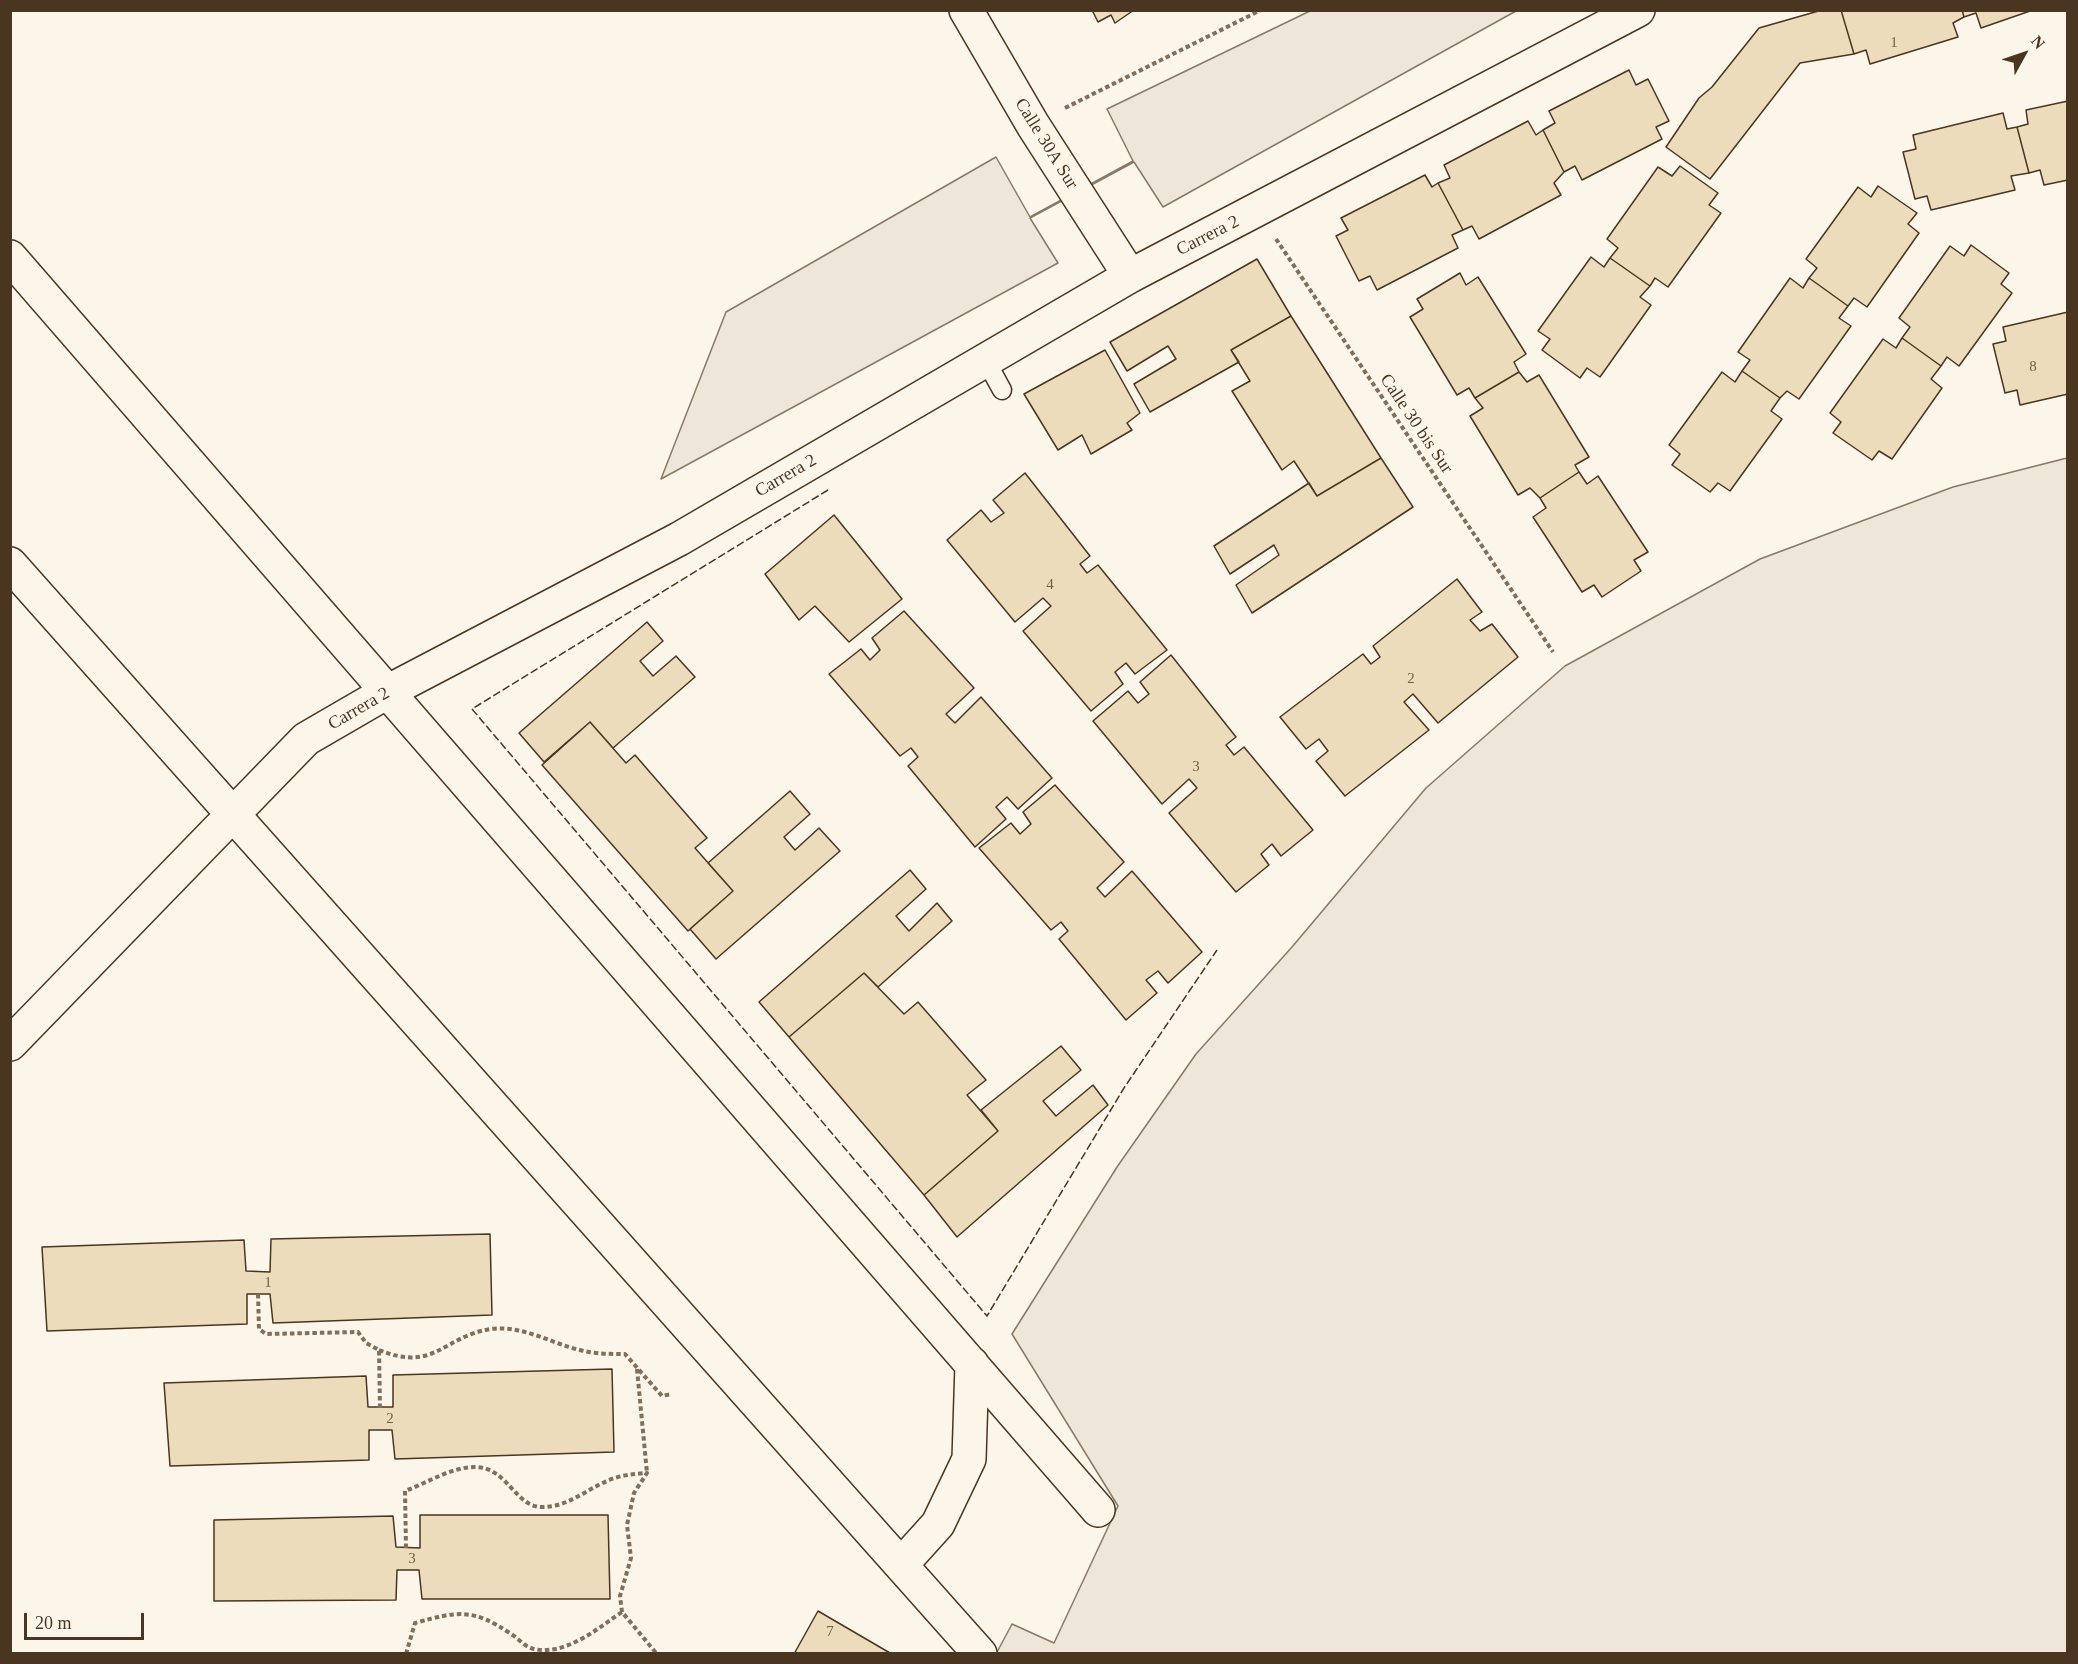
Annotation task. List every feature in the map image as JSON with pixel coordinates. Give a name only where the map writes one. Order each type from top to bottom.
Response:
[{"type":"street","name":"Calle 30A Sur","points":[[966,10],[1033,125],[1130,276]]},
{"type":"street","name":"Carrera 2","points":[[10,1044],[306,739],[387,692],[679,539],[1130,276],[1638,10]]},
{"type":"street","points":[[10,257],[1098,1510]]},
{"type":"street","points":[[10,564],[980,1653]]},
{"type":"street","points":[[901,1565],[939,1524],[969,1459],[972,1364]]},
{"type":"lane","points":[[985,359],[1002,390]]},
{"type":"path","points":[[1033,125],[1261,10]]},
{"type":"path","name":"Calle 30 bis Sur","points":[[1261,209],[1277,241],[1553,652]]},
{"type":"path","points":[[258,1294],[259,1329],[266,1334],[358,1332],[366,1343],[379,1350],[412,1359],[434,1354],[472,1334],[492,1329],[522,1330],[579,1350],[625,1354],[662,1396],[671,1394]]},
{"type":"path","points":[[379,1350],[380,1408]]},
{"type":"path","points":[[637,1368],[647,1473],[634,1493],[627,1525],[631,1558],[620,1596],[622,1612],[657,1653]]},
{"type":"path","points":[[406,1548],[405,1491],[452,1471],[475,1467],[496,1472],[522,1500],[542,1508],[566,1502],[607,1481],[626,1475],[647,1473]]},
{"type":"path","points":[[406,1653],[415,1623],[449,1614],[468,1612],[488,1618],[532,1649],[548,1650],[579,1640],[622,1612]]},
{"type":"shaded area","points":[[1310,11],[1516,11],[1163,207],[1134,162],[1030,218],[1058,263],[661,479],[726,312],[996,157],[1030,217],[1133,161],[1107,109]]},
{"type":"shaded area","points":[[2067,458],[2067,1653],[996,1654],[1012,1624],[1054,1643],[1118,1506],[1012,1334],[1117,1167],[1196,1054],[1292,947],[1426,788],[1565,666],[1760,559],[1953,487]]},
{"type":"building","points":[[1092,10],[1134,10],[1115,23],[1111,15],[1098,22]]},
{"type":"building","points":[[1822,10],[1841,10],[1854,54],[1800,63],[1710,179],[1666,147],[1699,98],[1712,87],[1759,28]]},
{"type":"building","points":[[1841,10],[1962,10],[1964,17],[1953,23],[1958,37],[1870,64],[1866,50],[1854,54]]},
{"type":"building","points":[[1962,10],[2033,10],[1981,28],[1976,13],[1964,17]]},
{"type":"building","points":[[1629,70],[1636,85],[1648,79],[1669,121],[1656,127],[1662,139],[1582,180],[1575,166],[1564,172],[1543,130],[1555,123],[1549,111]]},
{"type":"building","points":[[2068,101],[2068,180],[2044,185],[2040,170],[2029,173],[2017,127],[2028,124],[2026,110]]},
{"type":"building","points":[[2003,113],[2007,129],[2017,127],[2029,173],[2011,176],[2015,190],[1931,210],[1927,196],[1915,199],[1903,152],[1916,149],[1913,135]]},
{"type":"building","points":[[1528,121],[1536,135],[1543,130],[1564,172],[1554,183],[1561,195],[1479,239],[1472,226],[1463,230],[1438,183],[1450,178],[1444,165]]},
{"type":"building","points":[[1680,166],[1718,193],[1709,205],[1721,213],[1668,287],[1655,278],[1650,286],[1610,258],[1618,248],[1607,239],[1658,167],[1672,176]]},
{"type":"building","points":[[1425,175],[1432,187],[1438,183],[1463,230],[1452,235],[1458,248],[1377,290],[1370,276],[1359,281],[1336,236],[1348,230],[1341,218]]},
{"type":"building","points":[[1878,186],[1917,213],[1908,224],[1919,233],[1867,307],[1854,298],[1848,306],[1809,278],[1817,268],[1806,259],[1858,187],[1871,197]]},
{"type":"building","points":[[1971,245],[2009,273],[2001,284],[2012,293],[1959,366],[1947,357],[1941,366],[1902,338],[1910,327],[1899,318],[1950,246],[1964,256]]},
{"type":"building","points":[[1591,257],[1604,267],[1610,258],[1650,286],[1640,297],[1651,305],[1600,377],[1587,368],[1580,378],[1542,350],[1550,339],[1538,331]]},
{"type":"building","points":[[1257,259],[1291,316],[1231,350],[1239,362],[1150,412],[1134,384],[1176,359],[1168,346],[1127,371],[1110,342]]},
{"type":"building","points":[[1460,273],[1466,285],[1478,277],[1526,354],[1514,362],[1519,372],[1475,398],[1469,388],[1457,395],[1410,317],[1423,309],[1417,299]]},
{"type":"building","points":[[1790,278],[1803,288],[1809,278],[1848,306],[1839,318],[1851,326],[1799,399],[1787,391],[1780,398],[1742,371],[1750,360],[1738,352]]},
{"type":"building","points":[[2068,312],[2068,394],[2020,405],[2017,390],[2005,393],[1993,344],[2006,341],[2003,327]]},
{"type":"building","points":[[1291,316],[1381,458],[1317,496],[1294,461],[1282,470],[1232,391],[1250,381],[1231,350]]},
{"type":"building","points":[[1902,338],[1941,366],[1931,379],[1942,388],[1892,459],[1879,451],[1872,460],[1833,433],[1841,422],[1830,413],[1883,339],[1896,348]]},
{"type":"building","points":[[1105,350],[1140,413],[1127,423],[1132,430],[1091,454],[1082,435],[1058,450],[1024,394]]},
{"type":"building","points":[[1742,371],[1780,398],[1771,411],[1782,419],[1730,491],[1718,483],[1710,492],[1672,465],[1680,454],[1669,445],[1722,372],[1735,382]]},
{"type":"building","points":[[1519,372],[1527,382],[1539,375],[1589,457],[1575,465],[1579,472],[1540,498],[1530,488],[1518,495],[1470,416],[1483,408],[1475,398]]},
{"type":"building","points":[[1381,458],[1413,507],[1252,613],[1236,585],[1279,555],[1274,545],[1230,574],[1214,546],[1309,483],[1317,496]]},
{"type":"building","points":[[1579,472],[1587,484],[1598,476],[1648,552],[1634,560],[1641,571],[1602,597],[1594,585],[1582,592],[1533,517],[1546,508],[1540,498]]},
{"type":"building","points":[[1025,473],[1090,556],[1080,564],[1087,573],[1098,565],[1167,650],[1135,674],[1126,663],[1115,672],[1123,684],[1091,711],[1023,631],[1051,606],[1043,598],[1015,622],[947,540],[981,510],[991,522],[1004,513],[993,500]]},
{"type":"building","points":[[834,515],[902,599],[849,642],[815,606],[799,620],[765,574]]},
{"type":"building","points":[[1457,579],[1482,612],[1470,620],[1480,631],[1492,624],[1518,657],[1438,723],[1413,694],[1404,702],[1429,730],[1345,796],[1316,761],[1328,751],[1319,739],[1306,749],[1280,717],[1363,654],[1371,664],[1380,657],[1373,646]]},
{"type":"building","points":[[904,611],[974,688],[946,714],[955,723],[981,697],[1052,778],[1018,809],[1007,797],[996,807],[1006,819],[975,847],[908,766],[918,757],[911,748],[900,756],[829,674],[861,649],[870,660],[880,650],[872,638]]},
{"type":"building","points":[[647,622],[663,641],[640,661],[653,676],[676,656],[695,677],[613,748],[590,722],[544,762],[519,733]]},
{"type":"building","points":[[1171,655],[1236,737],[1226,745],[1234,755],[1244,747],[1313,830],[1281,856],[1272,844],[1261,854],[1269,865],[1236,892],[1169,813],[1197,788],[1189,779],[1162,804],[1093,721],[1128,691],[1138,703],[1149,694],[1140,682]]},
{"type":"building","points":[[590,722],[626,763],[635,755],[707,838],[695,848],[733,891],[688,931],[542,765]]},
{"type":"building","points":[[1055,785],[1124,862],[1097,888],[1105,897],[1132,871],[1202,952],[1168,983],[1158,971],[1146,980],[1157,993],[1126,1020],[1059,939],[1068,931],[1061,922],[1051,930],[979,848],[1011,823],[1020,834],[1031,824],[1023,812]]},
{"type":"building","points":[[790,791],[810,814],[784,837],[795,850],[819,828],[840,851],[716,959],[690,929],[733,891],[708,863]]},
{"type":"building","points":[[910,870],[926,889],[896,916],[909,931],[937,903],[952,921],[878,987],[864,973],[789,1037],[759,1002]]},
{"type":"building","points":[[864,973],[904,1014],[918,1002],[986,1080],[967,1095],[998,1131],[924,1195],[789,1037]]},
{"type":"building","points":[[1061,1046],[1081,1070],[1043,1101],[1056,1116],[1093,1085],[1108,1105],[957,1237],[924,1195],[998,1131],[981,1110]]},
{"type":"building","points":[[490,1234],[492,1315],[273,1323],[270,1294],[247,1294],[247,1324],[47,1331],[42,1247],[244,1240],[246,1271],[270,1272],[271,1239]]},
{"type":"building","points":[[612,1369],[614,1452],[395,1459],[392,1430],[369,1430],[369,1460],[170,1466],[164,1383],[366,1376],[368,1407],[393,1407],[393,1375]]},
{"type":"building","points":[[420,1515],[608,1515],[610,1599],[422,1599],[419,1570],[397,1570],[396,1600],[214,1601],[214,1520],[393,1516],[396,1547],[420,1548]]},
{"type":"building","points":[[818,1611],[890,1653],[890,1654],[794,1654]]},
{"type":"fence","points":[[828,490],[472,709],[987,1316],[1124,1088],[1217,950]]}]
